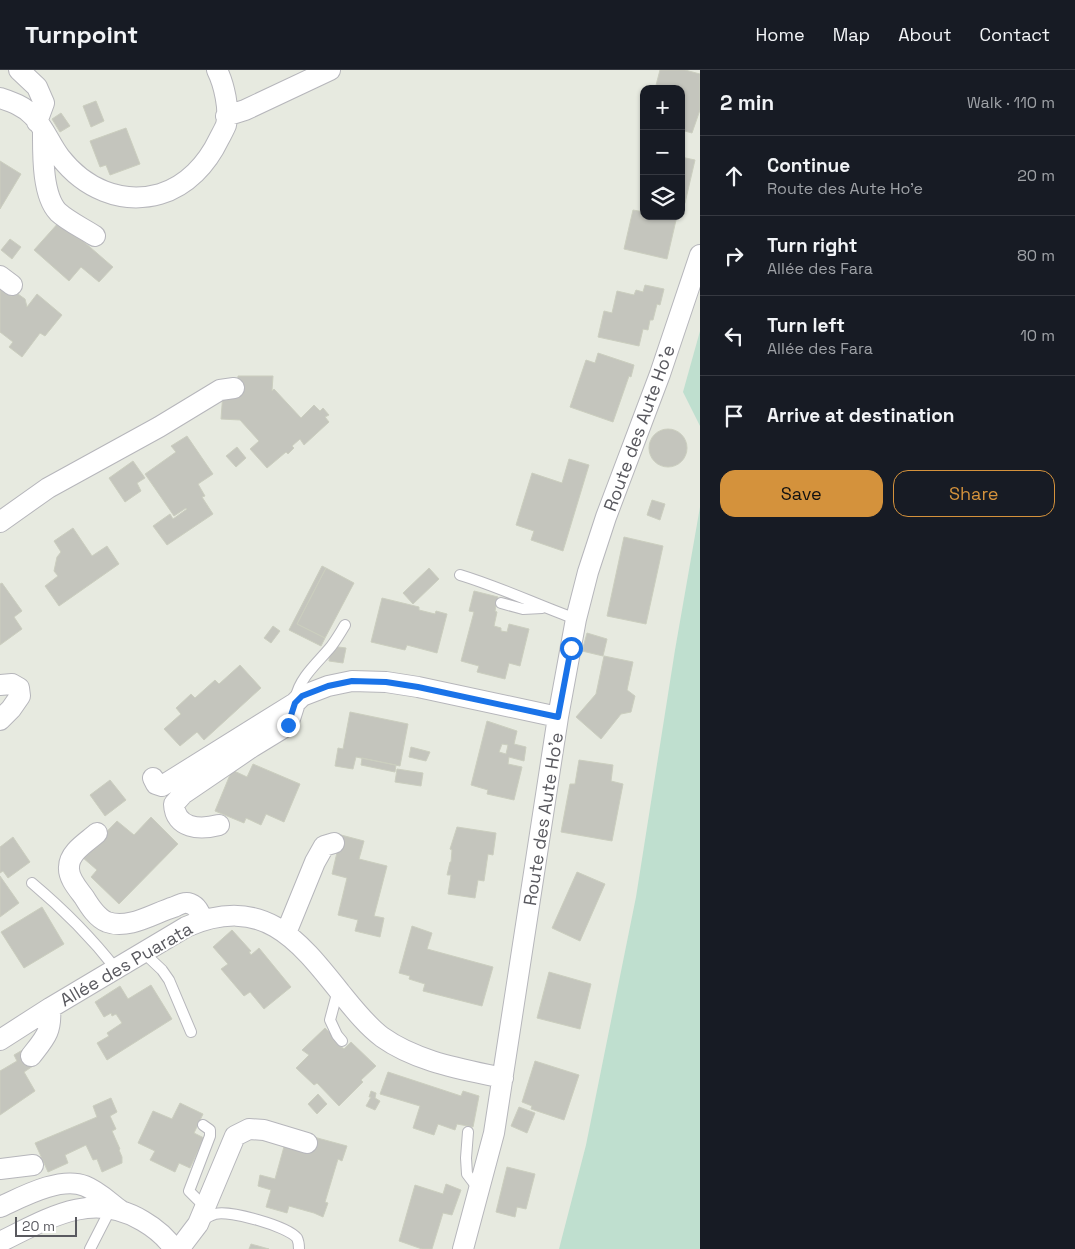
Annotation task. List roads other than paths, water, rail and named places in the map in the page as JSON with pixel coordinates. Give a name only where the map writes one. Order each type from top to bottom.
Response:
[{"type":"street","points":[[19,70],[37,87],[44,102],[40,127],[50,200],[57,210],[71,222],[95,236]]},
{"type":"street","points":[[0,98],[16,103],[33,116],[60,157],[77,176],[96,189],[122,197],[147,198],[167,192],[192,176],[212,153],[226,125],[226,101],[217,70]]},
{"type":"street","points":[[226,116],[245,110],[330,70]]},
{"type":"street","name":"Route des Aute Ho'e","points":[[463,1249],[494,1133],[558,717],[576,619],[588,572],[606,516],[660,374],[700,255]]},
{"type":"street","points":[[0,522],[48,488],[159,428],[220,390],[234,388]]},
{"type":"street","points":[[154,778],[156,784],[162,786],[295,703],[302,696],[336,684],[352,681],[386,682],[418,687],[558,717]]},
{"type":"street","points":[[0,685],[12,684],[19,688],[20,696],[0,720]]},
{"type":"street","points":[[219,824],[204,828],[190,826],[180,820],[174,811],[174,804],[183,794],[288,725],[295,703]]},
{"type":"street","points":[[97,833],[76,850],[68,864],[69,874],[77,888],[100,918],[119,924],[133,922],[169,908],[189,903],[196,906],[202,920]]},
{"type":"street","points":[[286,933],[315,862],[324,846],[334,843]]},
{"type":"street","name":"Allée des Puarata","points":[[0,1040],[186,927],[202,920],[232,916],[253,917],[274,925],[302,947],[367,1023],[381,1036],[400,1049],[419,1057],[457,1068],[503,1078]]},
{"type":"street","points":[[31,1056],[49,1029],[51,1023],[50,1008]]},
{"type":"street","points":[[179,1249],[201,1216],[235,1136],[249,1130],[264,1130],[307,1144]]},
{"type":"street","points":[[0,1169],[33,1165]]},
{"type":"street","points":[[0,1207],[48,1188],[74,1183],[92,1190],[116,1210]]},
{"type":"street","points":[[0,1242],[54,1215],[78,1208],[116,1210],[132,1214],[155,1228],[174,1249]]},
{"type":"lane","points":[[460,574],[494,585],[576,619]]},
{"type":"lane","points":[[501,604],[523,609],[546,608]]},
{"type":"lane","points":[[295,703],[297,688],[331,647],[345,625]]},
{"type":"lane","points":[[32,883],[86,933],[116,969]]},
{"type":"lane","points":[[143,952],[162,970],[169,980],[191,1032]]},
{"type":"lane","points":[[338,990],[330,1020],[336,1035],[342,1041]]},
{"type":"lane","points":[[203,1125],[210,1130],[210,1136],[189,1191],[201,1216],[217,1213],[256,1219],[272,1224],[288,1231],[299,1241],[299,1249]]},
{"type":"lane","points":[[468,1132],[467,1174],[479,1190]]},
{"type":"lane","points":[[90,1249],[116,1210]]}]
